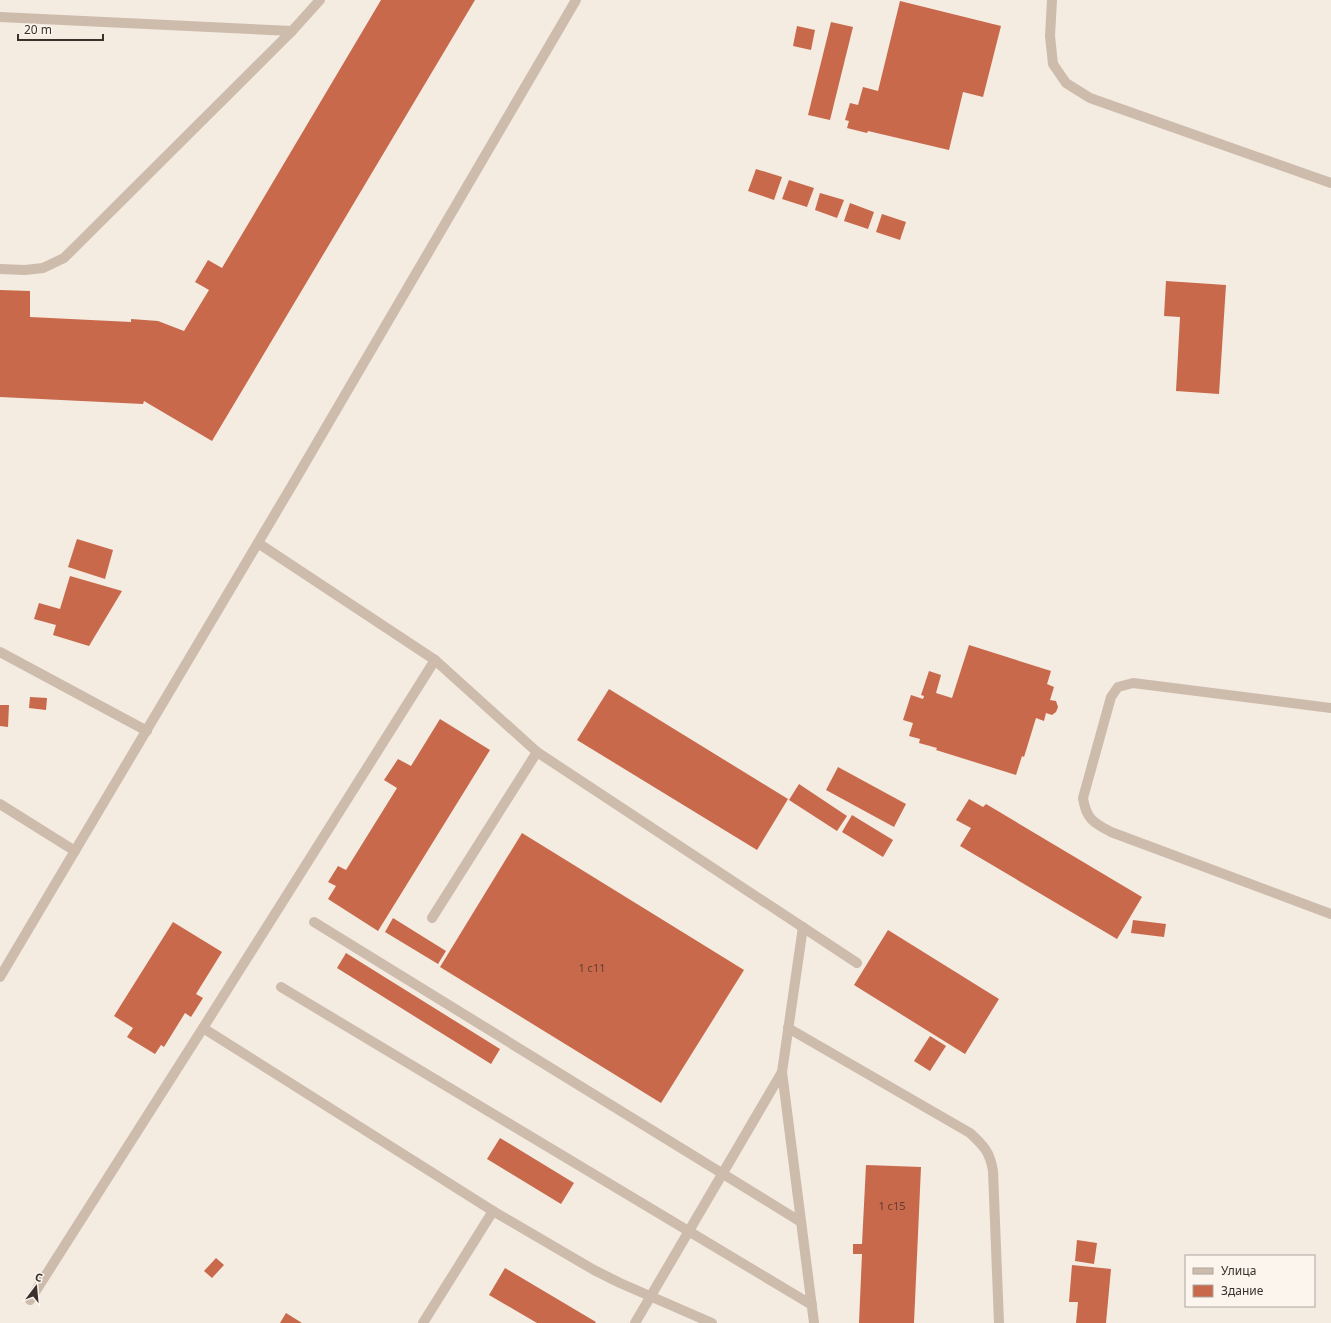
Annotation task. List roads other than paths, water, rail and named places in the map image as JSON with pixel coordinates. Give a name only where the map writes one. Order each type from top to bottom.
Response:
[{"type":"street","points":[[0,269],[25,270],[43,268],[64,258],[292,31],[320,0]]},
{"type":"street","points":[[0,977],[258,543],[576,0]]},
{"type":"street","points":[[1052,0],[1050,36],[1053,64],[1066,83],[1090,98],[1331,183]]},
{"type":"street","points":[[0,17],[292,31]]},
{"type":"street","points":[[258,543],[435,660],[537,752],[857,963]]},
{"type":"street","points":[[0,652],[146,731]]},
{"type":"street","points":[[30,1300],[435,660]]},
{"type":"street","points":[[1331,708],[1133,683],[1118,687],[1110,697],[1083,798],[1085,810],[1092,822],[1111,832],[1331,914]]},
{"type":"street","points":[[432,918],[537,752]]},
{"type":"street","points":[[0,804],[75,851]]},
{"type":"street","points":[[314,922],[801,1222]]},
{"type":"street","points":[[803,927],[782,1072],[814,1323]]},
{"type":"street","points":[[281,988],[812,1306]]},
{"type":"street","points":[[203,1028],[493,1211],[594,1270],[712,1323]]},
{"type":"street","points":[[788,1028],[970,1133],[984,1146],[991,1159],[993,1171],[999,1323]]},
{"type":"street","points":[[635,1323],[782,1072]]},
{"type":"street","points":[[423,1323],[493,1211]]}]
